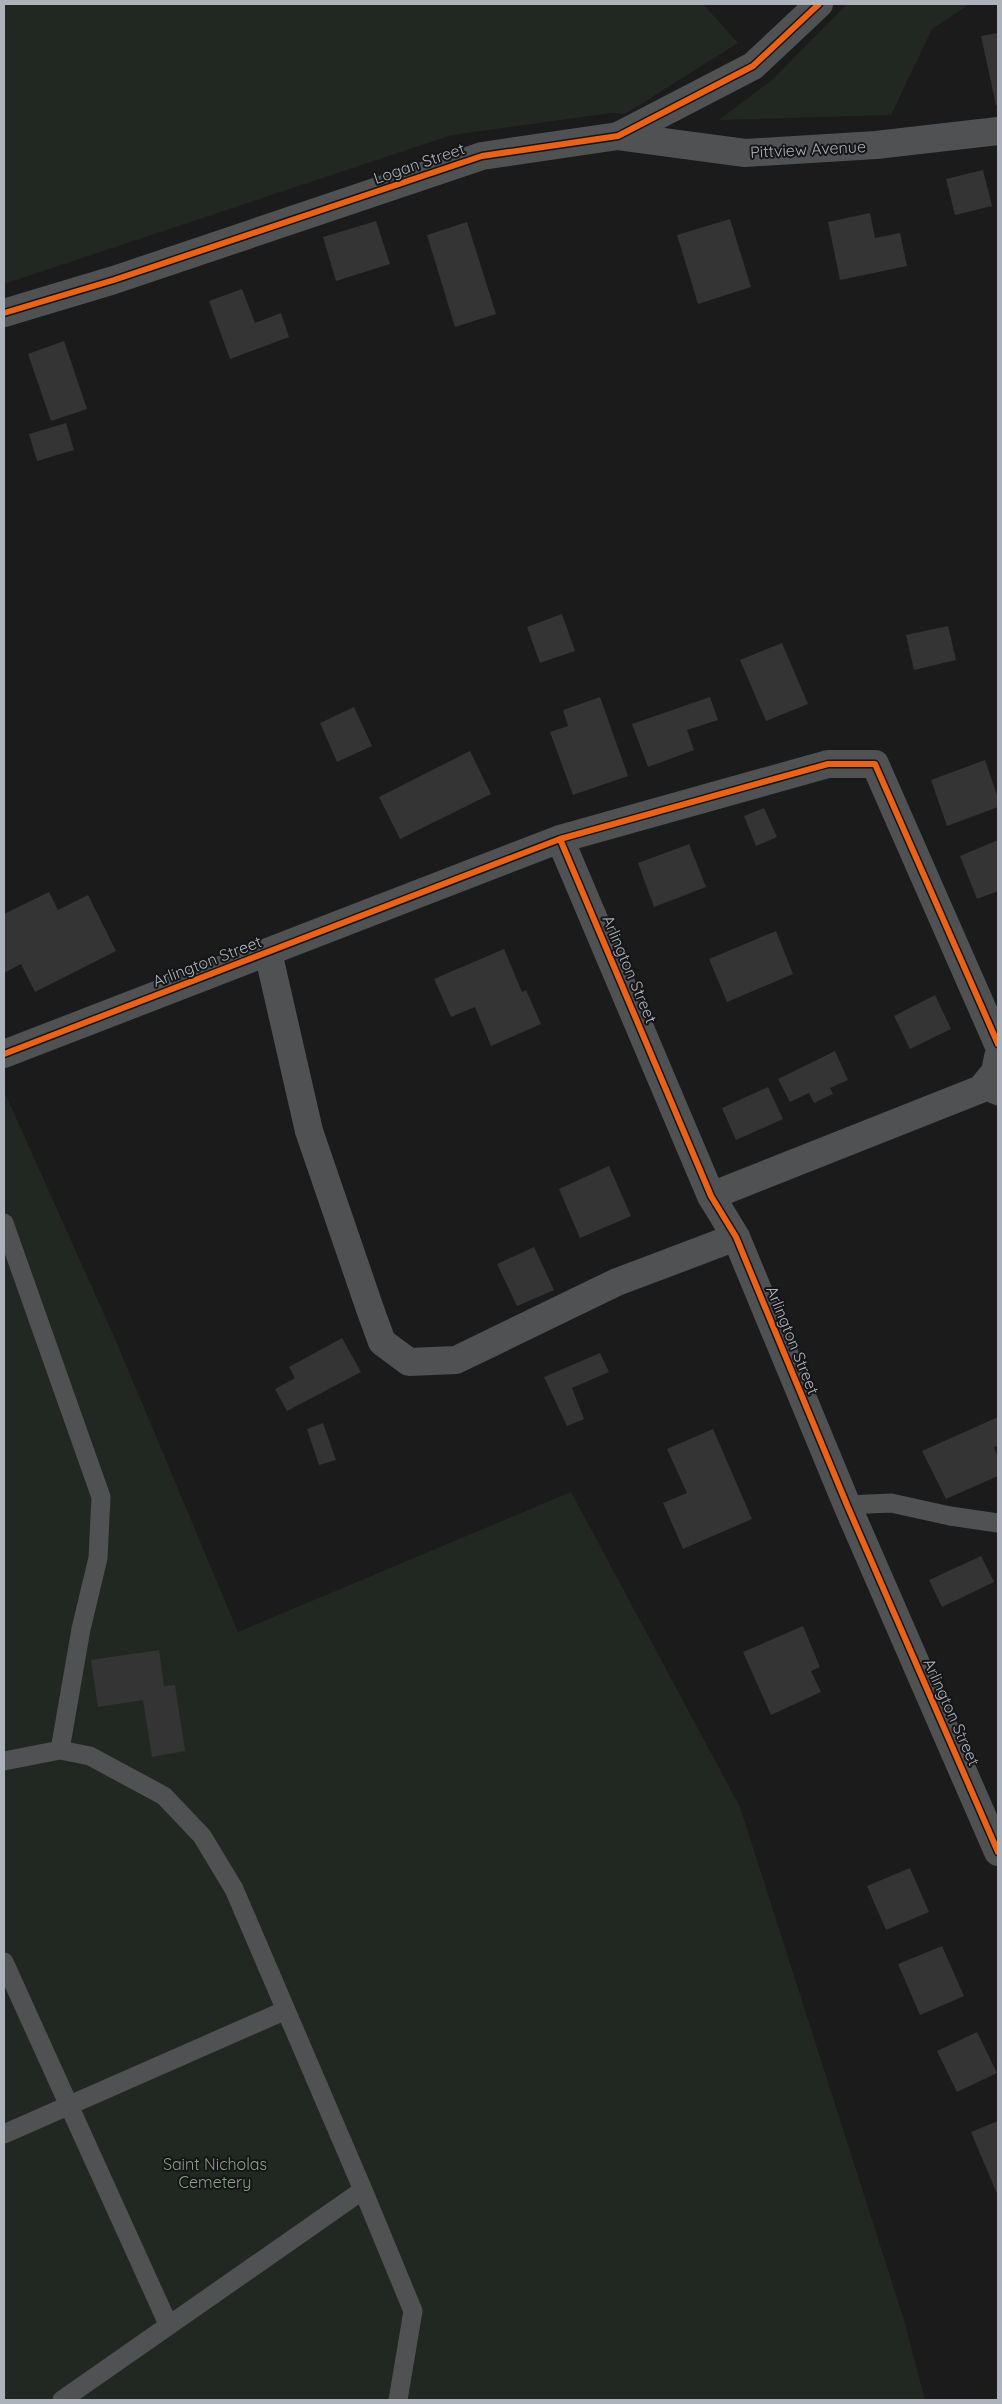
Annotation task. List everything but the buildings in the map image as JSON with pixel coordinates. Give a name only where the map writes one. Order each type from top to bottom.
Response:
[{"type":"street","name":"Logan Street","points":[[4,313],[114,280],[482,156],[618,136],[753,66],[819,4]]},
{"type":"street","name":"Pittview Avenue","points":[[618,136],[745,153],[876,145],[998,131]]},
{"type":"street","name":"Arlington Street","points":[[4,1054],[560,839],[828,764],[875,764],[998,1044]]},
{"type":"street","name":"Arlington Street","points":[[560,839],[711,1196],[736,1238],[847,1505],[998,1852]]},
{"type":"street","name":"Arlington Street","points":[[268,952],[310,1131],[370,1309],[382,1342],[409,1362],[456,1360],[617,1282],[736,1238]]},
{"type":"street","points":[[711,1196],[990,1092],[998,1057]]},
{"type":"lane","points":[[4,1223],[100,1498],[98,1558],[82,1629],[60,1750]]},
{"type":"lane","points":[[847,1505],[891,1503],[950,1516],[998,1523]]},
{"type":"lane","points":[[4,1760],[60,1750],[90,1756],[164,1796],[202,1836],[234,1889],[363,2190],[412,2311],[398,2400]]},
{"type":"lane","points":[[4,1962],[168,2324]]},
{"type":"lane","points":[[4,2134],[286,2010]]},
{"type":"lane","points":[[62,2400],[168,2324],[363,2190]]},
{"type":"green space","points":[[4,4],[703,4],[738,43],[625,114],[611,113],[452,135],[4,284]]},
{"type":"green space","points":[[847,4],[976,4],[968,5],[932,29],[891,115],[719,120],[772,80]]},
{"type":"green space","name":"Saint Nicholas Cemetery","points":[[4,1091],[116,1341],[238,1632],[571,1492],[740,1807],[904,2320],[925,2400],[4,2400]]},
{"type":"cycle path","points":[[4,313],[114,280],[482,156],[618,136],[753,66],[819,4]]},
{"type":"cycle path","points":[[4,1054],[560,839],[828,764],[875,764],[998,1044]]},
{"type":"cycle path","points":[[560,839],[711,1196],[736,1237],[847,1505],[998,1852]]}]
